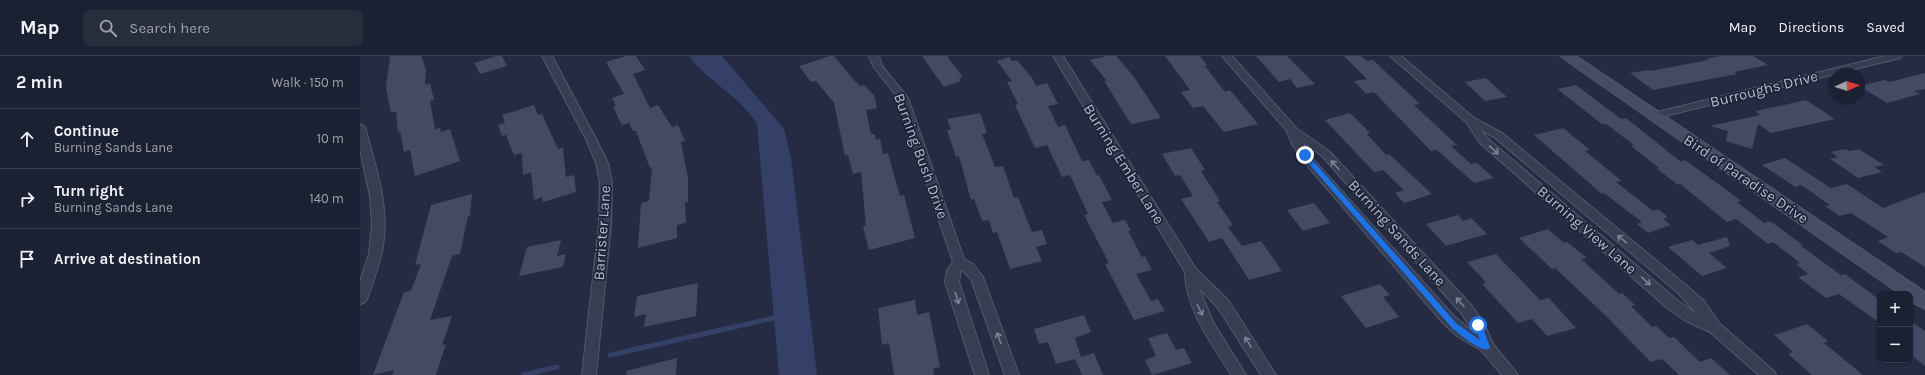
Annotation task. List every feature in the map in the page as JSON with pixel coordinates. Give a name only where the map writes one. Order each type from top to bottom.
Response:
[{"type":"street","name":"Barrister Lane","points":[[547,56],[592,141],[602,163],[606,182],[605,224],[589,375]]},
{"type":"street","name":"Burning Bush Drive","points":[[874,56],[878,67],[895,85],[903,98],[959,262]]},
{"type":"street","name":"Burning Ember Lane","points":[[1058,56],[1191,272],[1223,304],[1269,375]]},
{"type":"street","name":"Burning Sands Lane","points":[[1227,56],[1292,130],[1326,154],[1466,309],[1478,325],[1487,347],[1511,375]]},
{"type":"street","name":"Burning View Lane","points":[[1395,56],[1470,120],[1498,135],[1682,289],[1699,305],[1714,328]]},
{"type":"street","name":"Bird of Paradise Drive","points":[[1567,56],[1925,302]]},
{"type":"street","name":"Burroughs Drive","points":[[1654,116],[1897,56]]},
{"type":"street","name":"Burning View Lane","points":[[1470,120],[1475,130],[1484,141],[1666,299],[1691,317],[1714,328],[1769,375]]},
{"type":"street","points":[[360,126],[374,191],[378,232],[375,254],[360,299]]},
{"type":"street","name":"Burning Sands Lane","points":[[1292,130],[1297,144],[1309,161],[1448,319],[1462,332],[1487,347]]},
{"type":"street","points":[[982,375],[952,282],[953,271],[959,262],[968,267],[977,277],[1012,375]]},
{"type":"street","name":"Burning Ember Lane","points":[[1191,272],[1192,288],[1199,307],[1239,375]]},
{"type":"water","points":[[689,56],[722,56],[784,129],[791,158],[817,375],[779,375],[757,124],[750,114],[733,97],[705,74]]},
{"type":"building","points":[[390,56],[421,56],[426,69],[425,85],[430,83],[434,100],[430,101],[435,129],[440,128],[441,132],[450,129],[460,161],[415,176],[410,150],[404,152],[400,131],[398,132],[396,111],[391,113],[386,88]]},
{"type":"building","points":[[497,56],[502,56],[507,66],[480,74],[474,63]]},
{"type":"building","points":[[626,56],[636,56],[645,70],[633,74],[650,108],[658,105],[672,127],[678,125],[685,141],[681,142],[688,178],[688,202],[685,203],[686,223],[677,225],[677,238],[638,248],[641,203],[649,201],[652,167],[650,168],[636,131],[633,131],[629,123],[622,125],[613,107],[616,106],[612,98],[624,94],[606,62]]},
{"type":"building","points":[[834,56],[860,86],[864,85],[874,95],[877,108],[866,110],[871,134],[875,134],[876,140],[880,139],[883,154],[888,153],[900,196],[904,195],[915,238],[869,250],[863,226],[866,226],[861,172],[853,174],[848,155],[845,156],[834,103],[816,81],[811,82],[799,66]]},
{"type":"building","points":[[922,56],[947,56],[963,77],[959,78],[961,81],[944,87]]},
{"type":"building","points":[[1107,56],[1116,56],[1134,77],[1161,118],[1131,124],[1104,81],[1107,81],[1090,60]]},
{"type":"building","points":[[1165,56],[1200,56],[1207,65],[1205,66],[1225,92],[1230,90],[1258,124],[1224,132],[1203,106],[1193,108],[1181,92],[1190,90]]},
{"type":"building","points":[[1256,56],[1287,56],[1315,84],[1297,88],[1290,79],[1279,82]]},
{"type":"building","points":[[1344,56],[1361,56],[1367,61],[1373,60],[1420,104],[1414,105],[1457,145],[1451,146],[1471,164],[1477,163],[1494,178],[1474,183],[1437,150],[1431,151],[1374,92],[1366,94],[1354,81],[1367,79]]},
{"type":"building","points":[[1720,56],[1753,56],[1768,65],[1734,72],[1737,74],[1653,90],[1630,73],[1650,71],[1709,60],[1706,59]]},
{"type":"building","points":[[1009,57],[1012,61],[1017,60],[1032,78],[1036,86],[1047,83],[1058,104],[1048,106],[1058,127],[1065,125],[1082,161],[1089,160],[1097,176],[1099,175],[1112,200],[1102,202],[1113,223],[1125,220],[1131,231],[1128,231],[1142,257],[1145,256],[1152,270],[1136,274],[1151,301],[1158,299],[1165,311],[1134,320],[1105,264],[1109,263],[1084,215],[1088,214],[1070,175],[1062,177],[1047,145],[1035,148],[1015,105],[1018,104],[1007,82],[1012,81],[997,61]]},
{"type":"building","points":[[1925,73],[1925,89],[1914,91],[1920,94],[1887,103],[1865,90],[1865,85],[1885,80],[1890,82]]},
{"type":"building","points":[[1486,78],[1507,97],[1485,101],[1465,82]]},
{"type":"building","points":[[1576,85],[1621,119],[1626,118],[1681,162],[1685,160],[1728,191],[1741,201],[1737,202],[1764,223],[1770,221],[1841,275],[1845,274],[1877,298],[1877,321],[1839,294],[1826,298],[1798,277],[1808,274],[1796,264],[1800,263],[1773,242],[1768,244],[1736,219],[1727,222],[1680,184],[1678,185],[1657,169],[1659,168],[1631,146],[1634,145],[1606,124],[1602,124],[1557,89]]},
{"type":"building","points":[[1806,100],[1835,119],[1771,133],[1758,124],[1752,149],[1726,141],[1728,131],[1710,126],[1760,115],[1756,111]]},
{"type":"building","points":[[534,105],[538,115],[542,114],[558,149],[563,148],[566,177],[574,175],[576,192],[543,202],[542,197],[534,200],[531,172],[523,175],[522,153],[514,155],[506,135],[502,136],[498,125],[505,123],[502,115]]},
{"type":"building","points":[[980,113],[987,133],[982,134],[995,167],[1003,166],[1014,198],[1018,197],[1032,232],[1042,230],[1047,244],[1036,247],[1042,261],[1010,269],[997,232],[993,233],[989,220],[982,221],[974,199],[971,200],[959,156],[956,157],[947,130],[951,130],[947,119]]},
{"type":"building","points":[[1350,113],[1370,133],[1367,134],[1386,155],[1389,154],[1432,194],[1404,203],[1395,193],[1404,190],[1383,170],[1374,172],[1325,120]]},
{"type":"building","points":[[1563,128],[1590,150],[1585,151],[1622,181],[1616,182],[1653,211],[1658,209],[1668,217],[1663,219],[1671,225],[1648,233],[1637,224],[1642,222],[1604,193],[1602,194],[1534,135]]},
{"type":"building","points":[[1191,148],[1205,170],[1201,171],[1220,201],[1217,202],[1233,225],[1228,227],[1242,246],[1261,241],[1282,271],[1249,280],[1222,238],[1209,242],[1181,199],[1193,196],[1180,175],[1175,176],[1162,154]]},
{"type":"building","points":[[1846,149],[1850,151],[1859,149],[1884,165],[1874,167],[1882,172],[1858,178],[1830,159],[1838,157],[1831,152]]},
{"type":"building","points":[[1785,158],[1831,188],[1847,184],[1883,208],[1925,192],[1925,267],[1901,252],[1896,253],[1878,241],[1888,237],[1851,213],[1839,216],[1825,206],[1830,205],[1801,185],[1796,187],[1762,165]]},
{"type":"building","points":[[472,194],[470,216],[468,216],[460,254],[452,256],[430,320],[452,316],[442,345],[446,344],[436,375],[392,375],[394,370],[373,375],[404,292],[411,291],[421,264],[415,265],[431,205]]},
{"type":"building","points":[[1314,203],[1330,223],[1303,231],[1287,210]]},
{"type":"building","points":[[1458,215],[1463,221],[1471,218],[1487,234],[1446,246],[1426,224]]},
{"type":"building","points":[[1548,229],[1564,243],[1567,242],[1587,258],[1581,259],[1619,294],[1622,293],[1635,305],[1631,306],[1652,327],[1656,326],[1669,338],[1674,337],[1700,362],[1711,358],[1730,375],[1679,375],[1662,359],[1651,362],[1605,315],[1555,268],[1552,269],[1519,238]]},
{"type":"building","points":[[1727,237],[1730,246],[1709,253],[1727,268],[1702,276],[1668,247],[1692,240],[1698,245]]},
{"type":"building","points":[[561,240],[557,256],[566,254],[563,267],[519,276],[527,247]]},
{"type":"building","points":[[1496,254],[1540,300],[1549,298],[1576,328],[1547,336],[1532,319],[1518,323],[1482,284],[1486,282],[1467,262]]},
{"type":"building","points":[[698,283],[696,316],[644,327],[646,314],[634,317],[637,296]]},
{"type":"building","points":[[1380,284],[1390,295],[1383,297],[1399,317],[1366,328],[1341,296]]},
{"type":"building","points":[[915,300],[917,315],[929,312],[940,367],[933,369],[934,375],[894,375],[889,343],[882,345],[878,308]]},
{"type":"building","points":[[1084,315],[1091,332],[1075,338],[1081,357],[1094,353],[1103,375],[1082,375],[1075,359],[1056,364],[1048,342],[1039,344],[1034,329]]},
{"type":"building","points":[[1913,323],[1925,331],[1925,366],[1913,356]]},
{"type":"building","points":[[1807,324],[1828,341],[1824,343],[1863,375],[1812,375],[1788,354],[1793,352],[1774,335]]},
{"type":"building","points":[[1167,333],[1176,350],[1184,348],[1192,363],[1152,375],[1145,360],[1156,356],[1148,338]]},
{"type":"building","points":[[677,358],[676,375],[627,375],[626,371]]},
{"type":"waterway","points":[[610,355],[774,318]]},
{"type":"waterway","points":[[524,375],[557,367]]},
{"type":"route","points":[[1305,155],[1454,326],[1487,347],[1478,325]]}]
